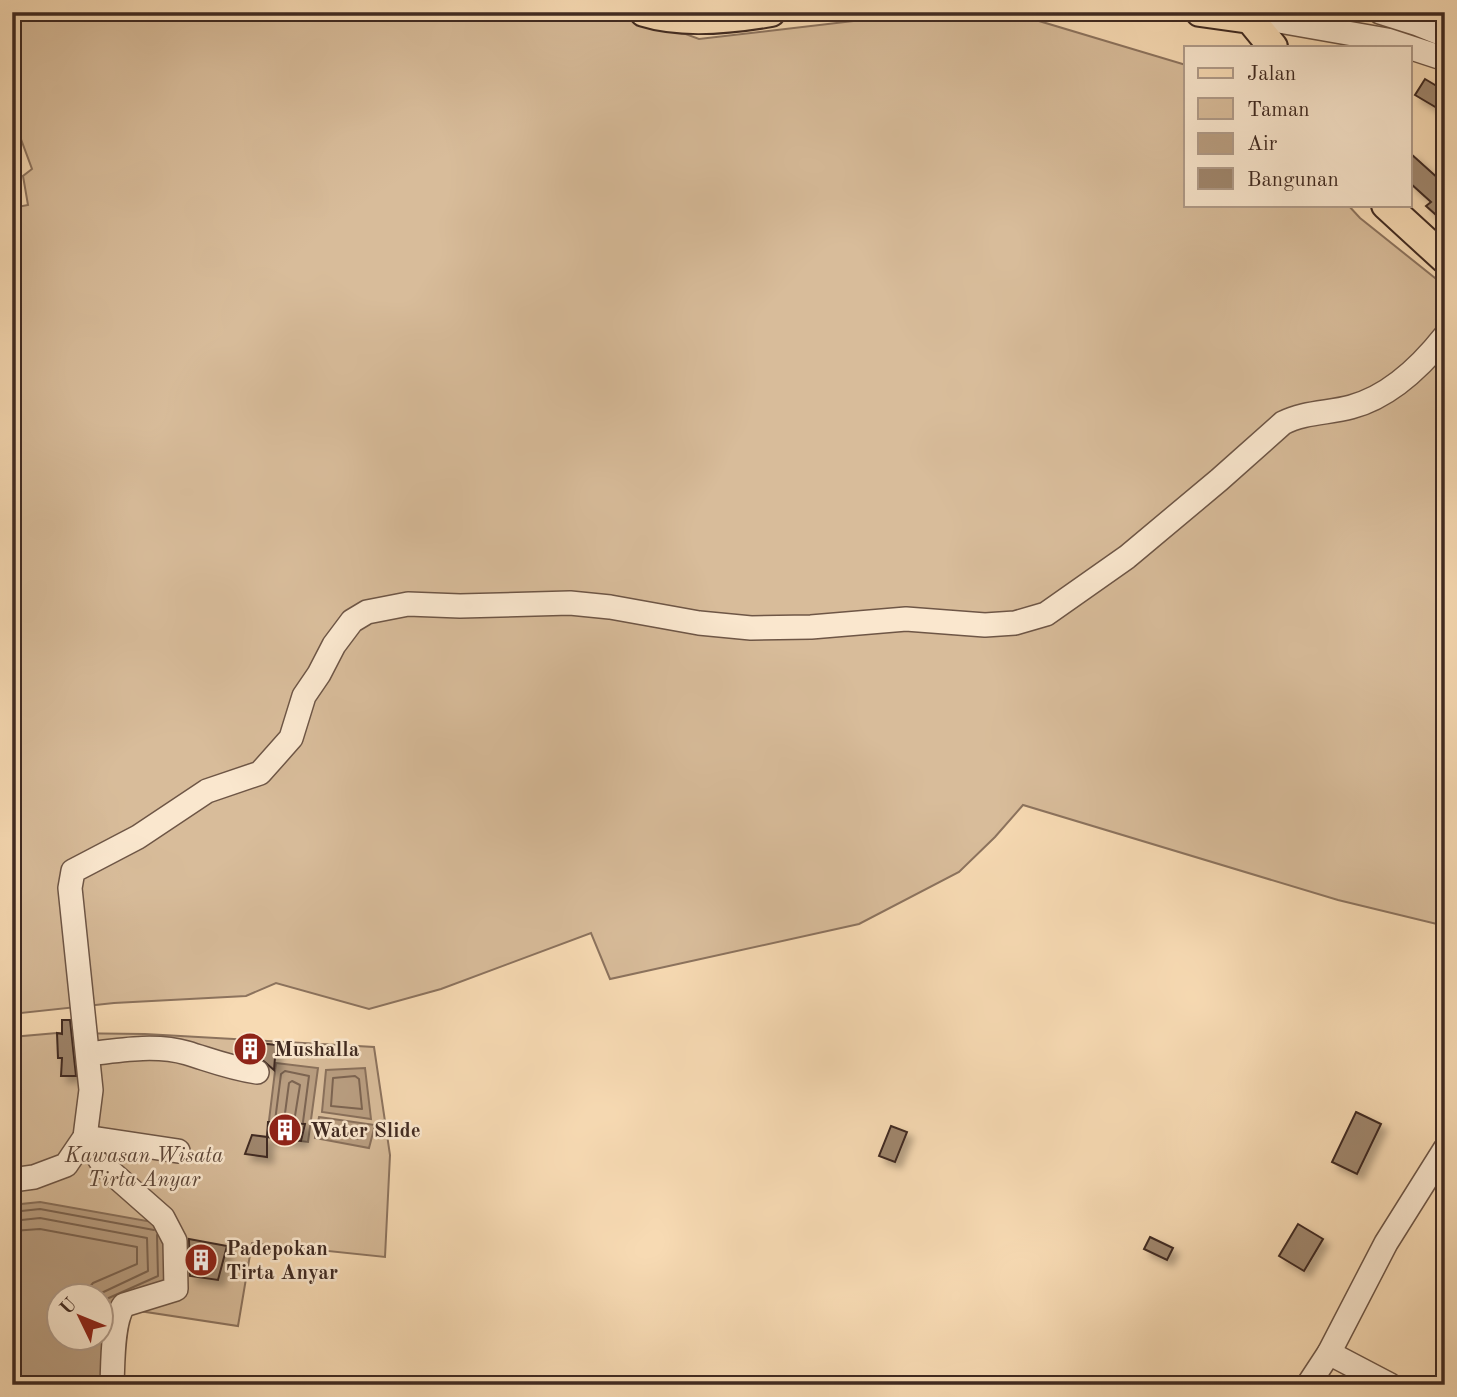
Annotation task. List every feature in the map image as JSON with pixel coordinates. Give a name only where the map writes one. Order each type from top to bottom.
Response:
[{"type":"main road","points":[[644,12],[689,19],[771,12]]},
{"type":"main road","points":[[1200,12],[1252,15],[1272,46]]},
{"type":"main road","points":[[1387,206],[1445,259]]},
{"type":"lane","points":[[1387,40],[1385,14],[1445,35]]},
{"type":"lane","points":[[1252,15],[1327,21],[1405,46]]},
{"type":"lane","points":[[1412,48],[1445,59]]},
{"type":"lane","points":[[12,1181],[34,1177],[66,1165],[85,1137],[91,1090],[70,888],[73,871],[138,837],[206,791],[260,773],[291,738],[304,696],[334,645],[358,617],[375,610],[408,604],[460,606],[570,603],[610,607],[699,623],[751,628],[811,627],[906,619],[985,625],[1030,620],[1046,614],[1127,557],[1283,422],[1351,407],[1376,395],[1409,374],[1445,336]]},
{"type":"lane","points":[[88,1054],[160,1049],[186,1053],[228,1067],[257,1072]]},
{"type":"lane","points":[[85,1137],[178,1151]]},
{"type":"lane","points":[[85,1137],[104,1166],[163,1218],[175,1241],[176,1289],[124,1305],[121,1309],[112,1385]]},
{"type":"lane","points":[[1308,1385],[1329,1353],[1386,1243],[1445,1149]]},
{"type":"lane","points":[[1329,1353],[1390,1385]]},
{"type":"green space","points":[[12,12],[626,12],[699,39],[930,12],[1009,12],[1184,64],[1184,206],[1349,206],[1360,218],[1445,286],[1445,926],[1338,900],[1023,805],[959,872],[859,924],[610,979],[591,933],[441,989],[369,1009],[276,983],[246,996],[114,1003],[12,1014],[12,208],[28,205],[23,176],[32,169],[19,134],[12,133]]},
{"type":"green space","name":"Kawasan Wisata Tirta Anyar","points":[[57,1033],[145,1034],[374,1047],[390,1155],[385,1257],[252,1243],[238,1326],[126,1309],[119,1385],[12,1385],[12,1037]]},
{"type":"water","points":[[276,1063],[318,1068],[308,1142],[267,1137]]},
{"type":"water","points":[[365,1068],[371,1119],[322,1112],[326,1070]]},
{"type":"water","points":[[319,1117],[375,1125],[369,1148],[315,1138]]},
{"type":"water","points":[[40,1202],[164,1224],[166,1281],[116,1302],[116,1282],[46,1282],[46,1352],[104,1352],[103,1385],[12,1385],[12,1205]]},
{"type":"building","points":[[1425,79],[1445,91],[1445,96],[1437,108],[1415,95]]},
{"type":"building","points":[[1412,155],[1440,180],[1438,182],[1443,187],[1445,185],[1445,223],[1426,206],[1431,202],[1412,185]]},
{"type":"building","points":[[62,1020],[70,1020],[76,1076],[61,1076],[62,1058],[58,1058],[57,1033],[62,1034]]},
{"type":"building","points":[[241,1041],[276,1045],[274,1070],[260,1058],[238,1054]]},
{"type":"building","points":[[1356,1112],[1381,1124],[1357,1174],[1332,1162]]},
{"type":"building","name":"Water Slide","points":[[268,1122],[305,1124],[301,1141],[267,1137]]},
{"type":"building","points":[[891,1126],[907,1132],[895,1162],[879,1156]]},
{"type":"building","points":[[252,1135],[267,1137],[267,1157],[245,1154]]},
{"type":"building","points":[[1298,1224],[1323,1239],[1304,1271],[1279,1256]]},
{"type":"building","points":[[1150,1237],[1173,1248],[1167,1260],[1144,1249]]},
{"type":"building","name":"Padepokan Tirta Anyar","points":[[189,1239],[227,1246],[218,1280],[190,1276]]},
{"type":"place","name":"Mushalla","points":[[250,1049]]},
{"type":"place","name":"Water Slide","points":[[285,1130]]},
{"type":"place","name":"Padepokan Tirta Anyar","points":[[201,1260]]}]
